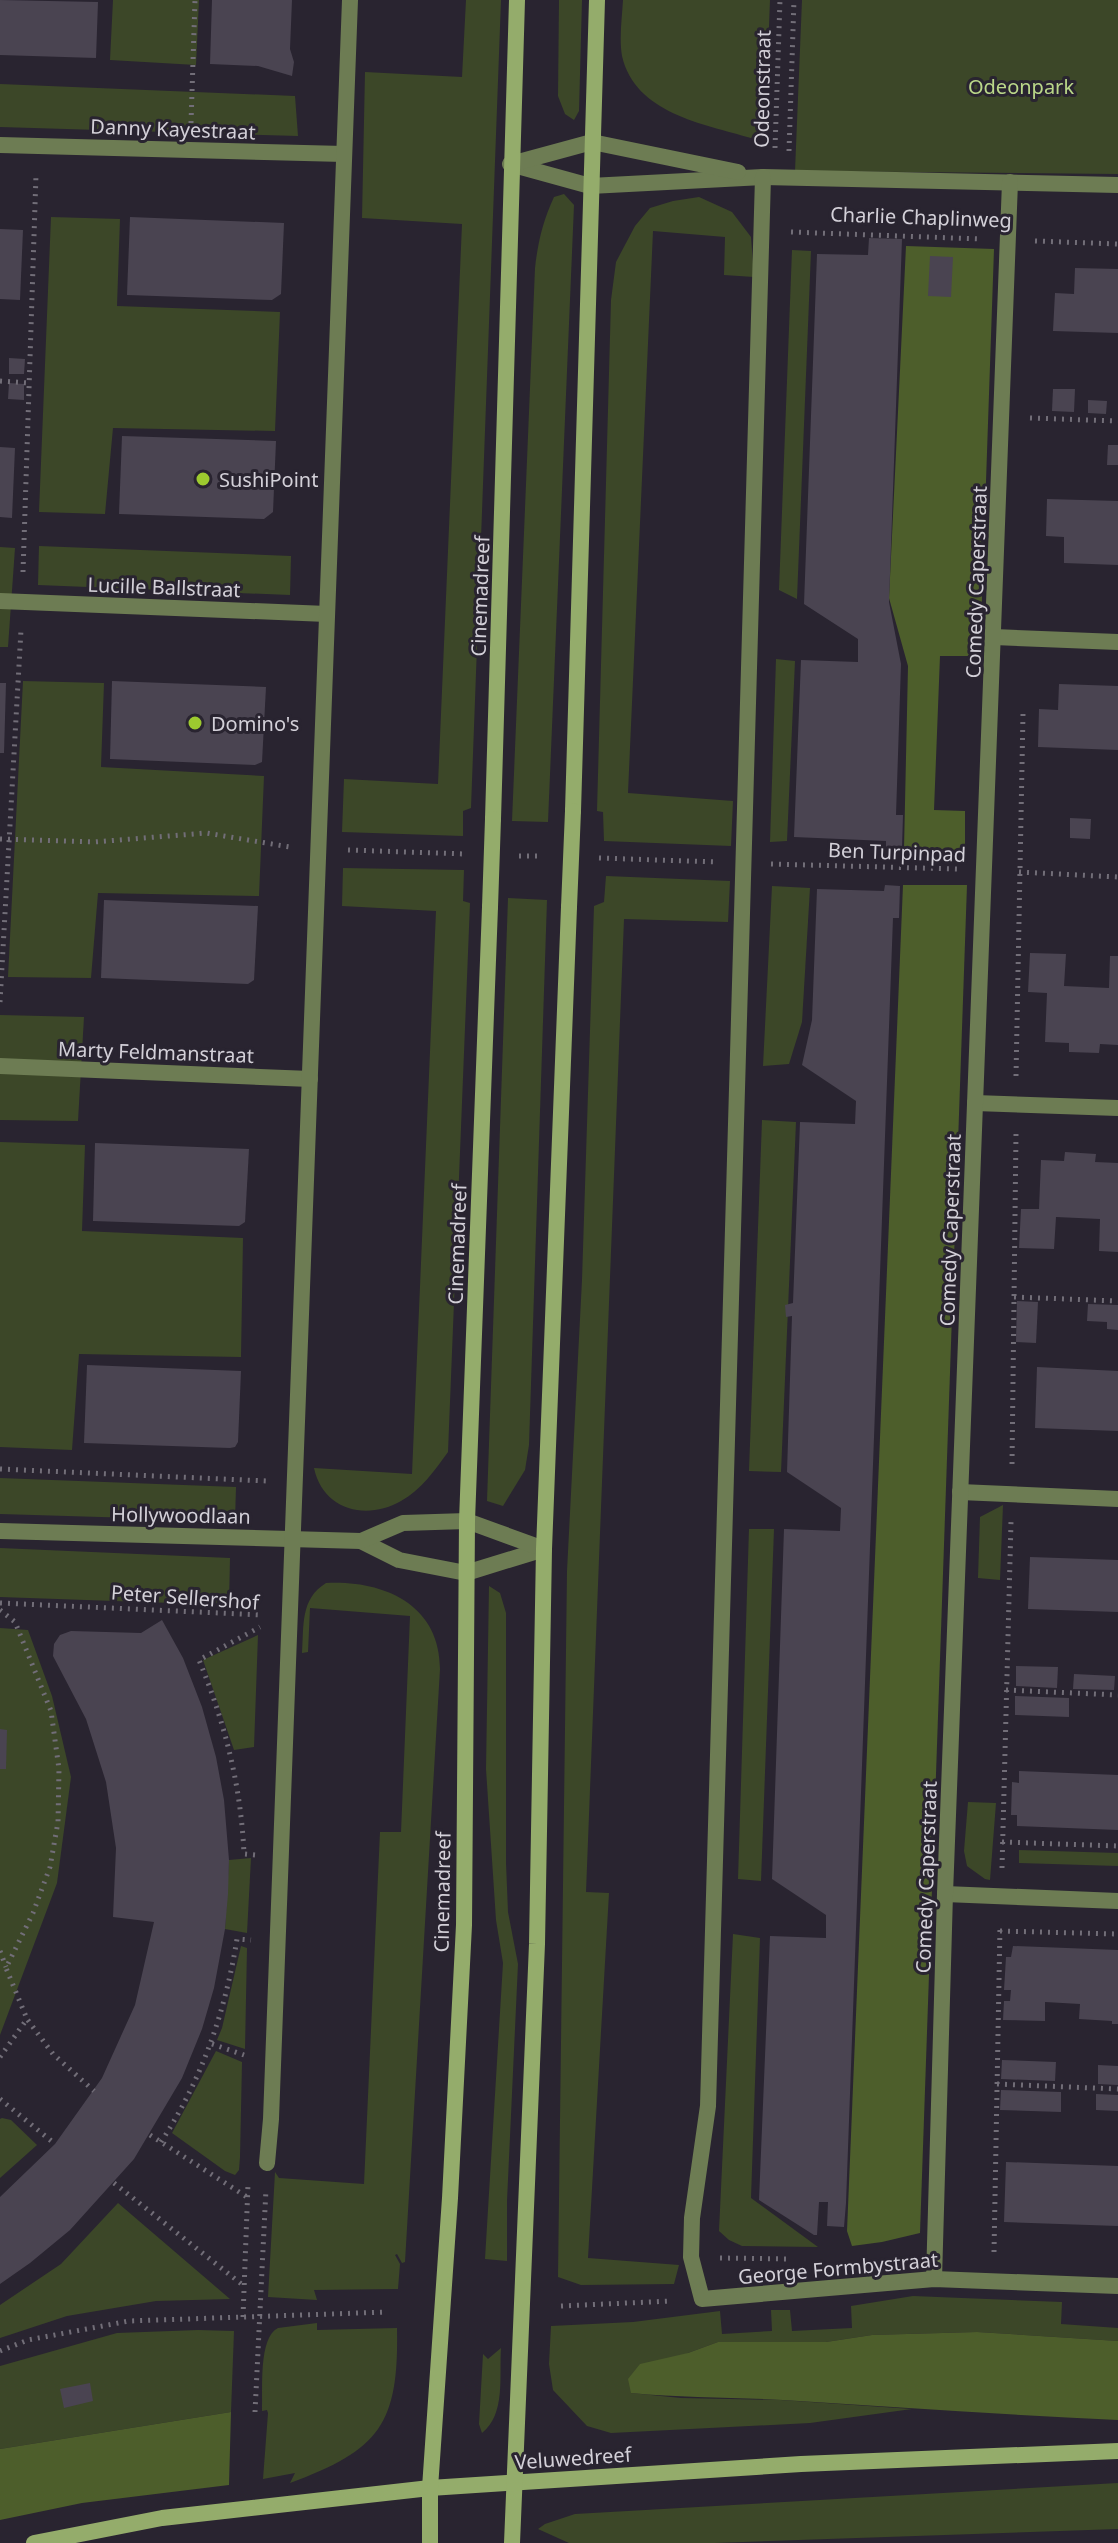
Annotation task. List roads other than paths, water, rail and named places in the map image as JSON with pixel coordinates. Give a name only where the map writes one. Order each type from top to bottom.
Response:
[{"type":"main road","name":"Cinemadreef","points":[[430,2543],[430,2488],[450,2198],[464,1925],[467,1521],[493,819],[517,0]]},
{"type":"main road","points":[[512,2543],[537,1944],[544,1549],[573,811],[597,0]]},
{"type":"main road","name":"Veluwedreef","points":[[34,2543],[162,2518],[430,2488],[801,2464],[1118,2451]]},
{"type":"street","points":[[267,2163],[350,0]]},
{"type":"street","name":"Charlie Chaplinweg","points":[[510,164],[592,142],[777,177]]},
{"type":"street","name":"Danny Kayestraat","points":[[0,145],[344,154]]},
{"type":"street","name":"Charlie Chaplinweg","points":[[510,164],[590,186],[777,177],[1118,185]]},
{"type":"street","name":"George Formbystraat","points":[[777,177],[744,863],[708,2106],[692,2218],[691,2257],[702,2299],[934,2279],[1118,2286]]},
{"type":"street","name":"Comedy Caperstraat","points":[[934,2279],[945,1894],[1010,182]]},
{"type":"street","name":"Lucille Ballstraat","points":[[0,601],[327,614]]},
{"type":"street","points":[[994,637],[1118,642]]},
{"type":"street","name":"Marty Feldmanstraat","points":[[0,1066],[310,1079]]},
{"type":"street","points":[[975,1103],[1118,1108]]},
{"type":"street","points":[[960,1492],[1118,1499]]},
{"type":"street","name":"Hollywoodlaan","points":[[361,1541],[403,1523],[467,1521],[544,1549]]},
{"type":"street","name":"Hollywoodlaan","points":[[0,1531],[361,1541],[399,1560],[466,1573],[544,1549]]},
{"type":"street","points":[[945,1894],[1118,1901]]},
{"type":"place","name":"SushiPoint","points":[[203,479]]},
{"type":"place","name":"Domino's","points":[[195,723]]},
{"type":"park label","name":"Odeonpark","points":[[1021,86]]}]
